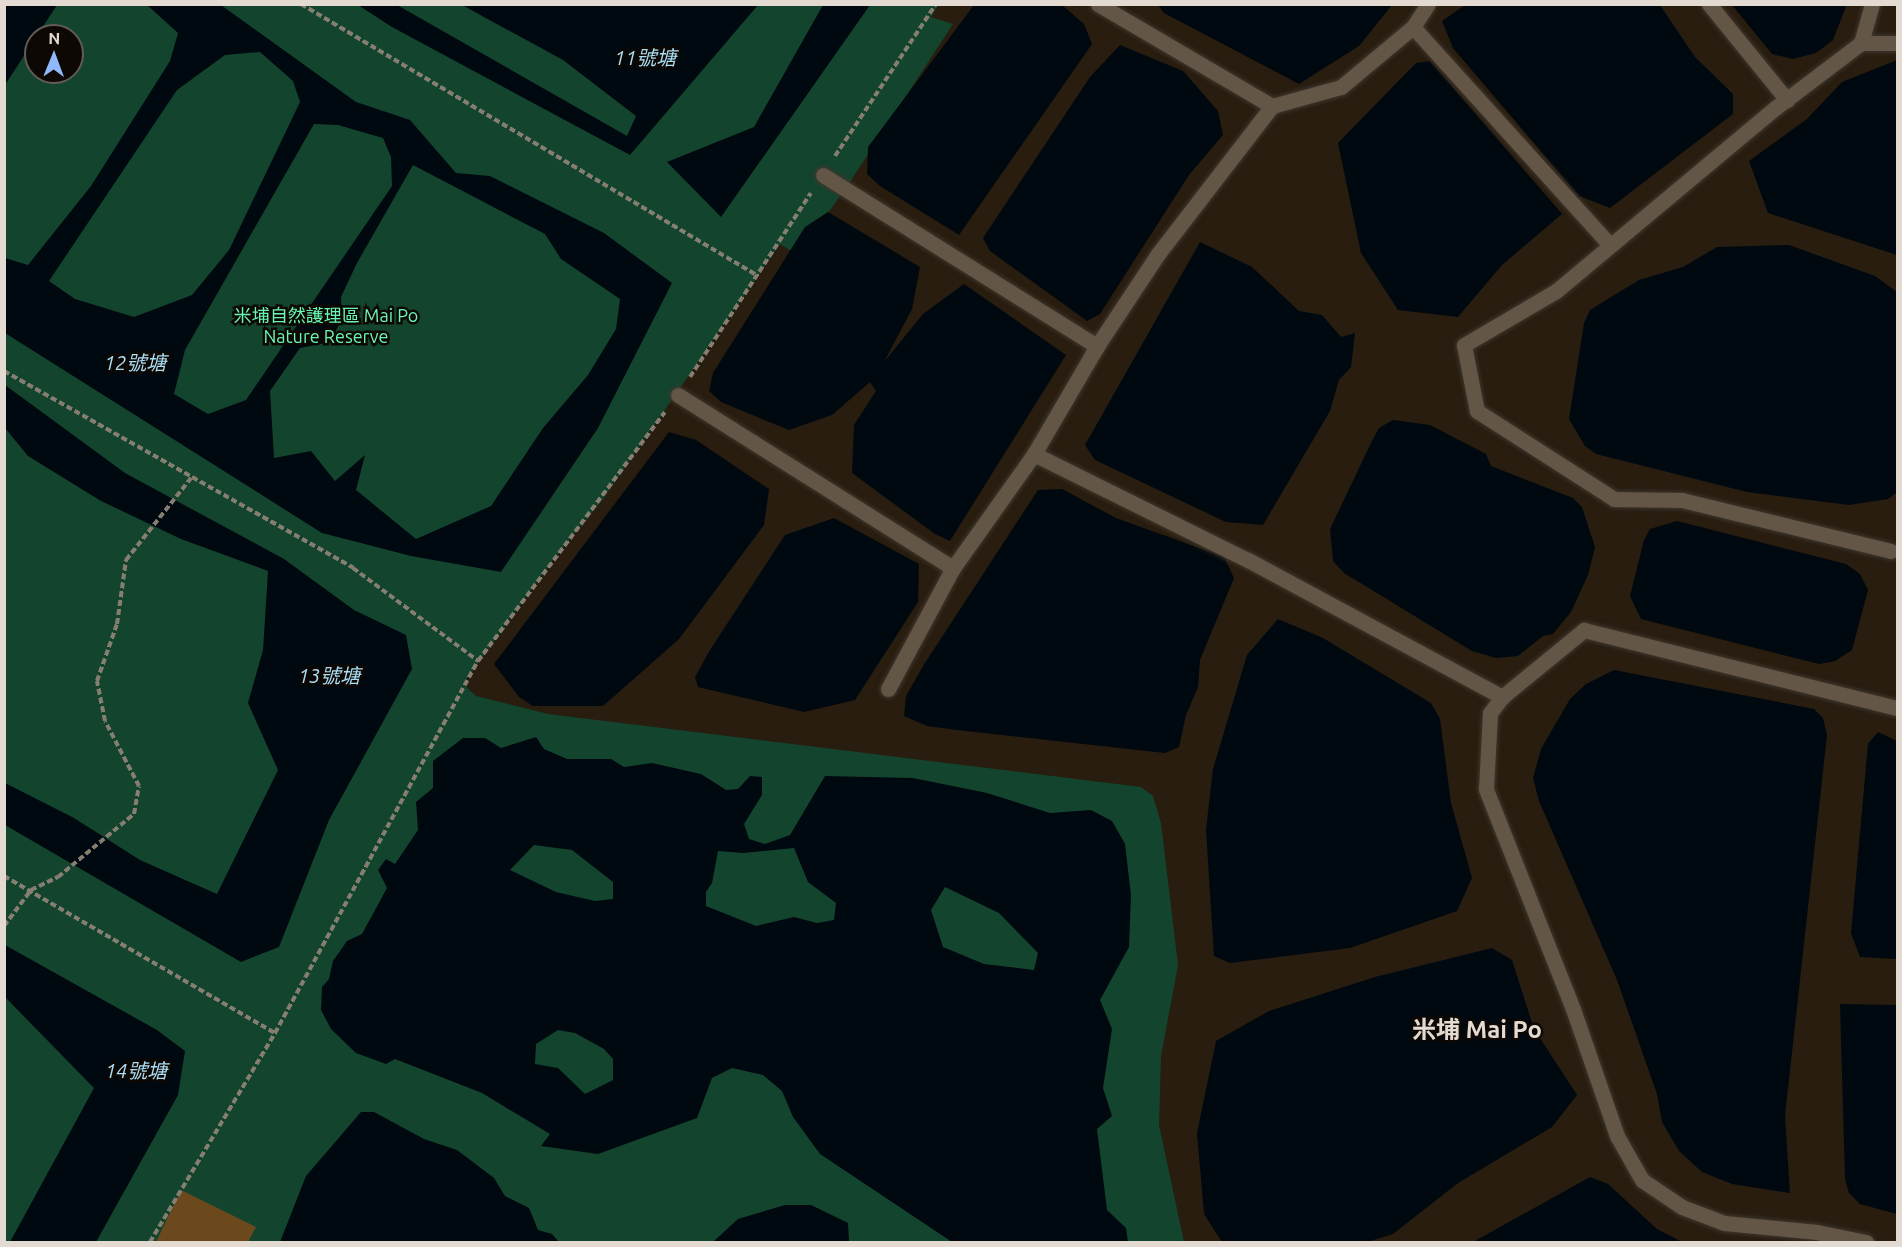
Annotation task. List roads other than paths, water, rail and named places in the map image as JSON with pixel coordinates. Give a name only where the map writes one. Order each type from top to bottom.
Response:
[{"type":"lane","points":[[1098,4],[1272,106]]},
{"type":"lane","points":[[888,689],[953,568],[1034,454],[1097,346],[1158,254],[1272,106],[1341,87],[1413,27],[1428,4]]},
{"type":"lane","points":[[1709,4],[1787,99]]},
{"type":"lane","points":[[1861,43],[1872,4]]},
{"type":"lane","points":[[1413,27],[1609,244]]},
{"type":"lane","points":[[1891,551],[1682,500],[1614,499],[1477,411],[1464,345],[1556,291],[1609,244],[1787,99],[1861,43],[1898,43]]},
{"type":"lane","points":[[823,175],[1097,346]]},
{"type":"lane","points":[[678,395],[953,568]]},
{"type":"lane","points":[[1034,454],[1248,560],[1502,697]]},
{"type":"lane","points":[[1866,1242],[1817,1232],[1724,1224],[1682,1207],[1642,1180],[1617,1136],[1573,1009],[1486,789],[1490,713],[1502,697],[1584,630],[1898,708]]},
{"type":"water","points":[[1847,4],[1833,40],[1816,53],[1793,59],[1772,54],[1732,5]]},
{"type":"water","points":[[4,5],[57,5],[45,24],[24,24],[24,56],[5,85]]},
{"type":"water","name":"12號塘","points":[[147,5],[221,5],[356,102],[410,120],[456,173],[490,176],[604,233],[672,283],[598,428],[501,572],[411,556],[322,533],[5,333],[5,258],[28,265],[91,186],[170,61],[178,33]],"holes":[[[260,52],[293,81],[300,102],[229,250],[192,295],[134,317],[75,299],[49,281],[177,90],[225,55]],[[314,124],[338,125],[383,138],[391,157],[392,186],[246,400],[208,414],[174,394],[185,350]],[[413,165],[545,234],[561,259],[620,299],[616,329],[588,375],[543,428],[491,506],[416,539],[356,490],[365,455],[335,481],[311,451],[274,458],[270,391],[300,348],[330,342],[342,319],[341,297],[357,263]]]},
{"type":"water","name":"11號塘","points":[[358,5],[397,5],[627,136],[636,116],[563,60],[462,5],[758,5],[630,155],[392,27]]},
{"type":"water","points":[[823,5],[870,5],[721,217],[667,162],[754,127]]},
{"type":"water","points":[[974,5],[1062,5],[1084,24],[1092,44],[959,235],[880,186],[867,174],[868,147]]},
{"type":"water","points":[[1158,5],[1392,5],[1359,46],[1299,84],[1164,13]]},
{"type":"water","points":[[1465,5],[1660,5],[1695,57],[1733,94],[1733,114],[1610,208],[1579,196],[1453,48],[1442,21]]},
{"type":"water","points":[[1120,45],[1183,71],[1218,111],[1223,135],[1189,175],[1100,314],[1087,321],[990,251],[983,238],[1090,77]]},
{"type":"water","points":[[1897,60],[1897,255],[1768,213],[1749,161],[1807,119],[1842,82]]},
{"type":"water","points":[[1430,61],[1562,214],[1502,265],[1458,317],[1398,310],[1361,253],[1338,143],[1416,63]]},
{"type":"water","points":[[828,212],[920,267],[912,309],[884,362],[923,314],[964,284],[1066,355],[950,541],[935,534],[852,473],[854,425],[876,391],[870,382],[832,415],[789,430],[721,402],[709,391],[713,373],[805,227]]},
{"type":"water","points":[[1200,242],[1252,267],[1299,311],[1322,315],[1341,337],[1355,333],[1351,367],[1339,380],[1330,411],[1263,525],[1226,522],[1095,460],[1085,445]]},
{"type":"water","points":[[1789,245],[1875,276],[1897,292],[1896,493],[1888,499],[1849,505],[1747,492],[1596,454],[1585,446],[1569,419],[1584,323],[1590,310],[1639,280],[1683,267],[1717,247]]},
{"type":"water","name":"13號塘","points":[[5,385],[125,473],[284,559],[354,610],[406,635],[412,669],[329,820],[279,947],[241,962],[5,825],[5,783],[74,818],[140,860],[217,894],[278,770],[248,703],[263,650],[268,571],[181,539],[101,501],[28,456],[5,428]]},
{"type":"water","points":[[1393,420],[1430,425],[1486,454],[1491,466],[1573,498],[1582,507],[1595,547],[1588,575],[1571,612],[1553,634],[1543,636],[1518,656],[1496,658],[1472,651],[1344,573],[1333,561],[1330,529],[1379,428]]},
{"type":"water","points":[[669,432],[696,440],[769,489],[764,525],[679,639],[603,706],[533,706],[519,697],[494,664]]},
{"type":"water","points":[[1062,489],[1116,518],[1224,557],[1234,578],[1200,660],[1198,687],[1186,715],[1179,747],[1165,753],[927,726],[904,716],[906,696],[923,666],[1038,490]]},
{"type":"water","points":[[834,518],[919,564],[918,602],[855,700],[804,712],[698,687],[695,677],[710,650],[785,535]]},
{"type":"water","points":[[1677,521],[1846,564],[1860,574],[1868,590],[1852,650],[1835,661],[1819,664],[1641,619],[1630,596],[1644,540],[1650,529]]},
{"type":"water","points":[[1278,619],[1323,638],[1431,703],[1440,719],[1451,803],[1472,878],[1457,911],[1350,948],[1230,963],[1214,956],[1206,830],[1213,769],[1247,655]]},
{"type":"water","points":[[1614,670],[1814,709],[1823,718],[1827,735],[1785,1116],[1790,1193],[1732,1184],[1702,1172],[1679,1151],[1662,1122],[1657,1094],[1617,980],[1539,801],[1533,778],[1541,749],[1570,699],[1586,684]]},
{"type":"water","points":[[1878,732],[1897,741],[1897,959],[1860,957],[1851,933],[1868,744]]},
{"type":"water","points":[[536,737],[544,749],[567,759],[611,759],[624,767],[652,763],[701,774],[726,790],[738,789],[750,776],[762,777],[762,795],[744,824],[749,839],[765,844],[790,835],[825,776],[913,778],[987,793],[1050,813],[1091,810],[1112,821],[1125,844],[1131,895],[1129,947],[1100,1000],[1112,1029],[1103,1088],[1112,1116],[1097,1129],[1107,1210],[1126,1228],[1128,1242],[952,1242],[820,1154],[793,1117],[782,1091],[763,1075],[732,1068],[712,1078],[697,1118],[598,1154],[541,1146],[550,1134],[482,1093],[395,1059],[386,1064],[356,1053],[331,1029],[321,1010],[322,987],[329,979],[333,961],[347,941],[362,934],[387,888],[378,870],[386,859],[395,864],[418,830],[416,802],[433,788],[433,761],[463,738],[485,738],[501,748]],"holes":[[[534,845],[572,850],[613,882],[613,899],[595,901],[556,892],[510,870]],[[794,848],[808,882],[836,903],[834,920],[817,923],[794,917],[756,926],[706,906],[706,892],[712,883],[718,851],[743,853]],[[945,887],[999,913],[1038,953],[1034,970],[984,964],[943,947],[931,910]],[[558,1030],[575,1033],[604,1049],[613,1059],[613,1080],[585,1094],[558,1068],[535,1064],[536,1044]]]},
{"type":"water","name":"14號塘","points":[[5,945],[157,1030],[185,1051],[178,1095],[96,1242],[10,1242],[94,1088],[5,997]]},
{"type":"water","points":[[1492,948],[1512,960],[1534,1029],[1577,1095],[1552,1127],[1458,1183],[1393,1234],[1367,1242],[1222,1242],[1204,1214],[1197,1133],[1216,1041],[1269,1011],[1375,977]]},
{"type":"water","points":[[1840,1004],[1897,1005],[1897,1214],[1860,1204],[1849,1193],[1845,1179]]},
{"type":"water","points":[[361,1112],[374,1112],[424,1139],[457,1150],[494,1178],[505,1196],[529,1208],[538,1230],[552,1234],[559,1242],[280,1242],[306,1176]]},
{"type":"water","points":[[1590,1177],[1608,1184],[1657,1229],[1682,1242],[1473,1242]]},
{"type":"water","points":[[785,1205],[811,1205],[848,1223],[849,1242],[713,1242],[738,1219]]},
{"type":"district","name":"米埔 Mai Po","points":[[1477,1030]]},
{"type":"park label","name":"米埔自然護理區 Mai Po Nature Reserve","points":[[326,326]]}]
